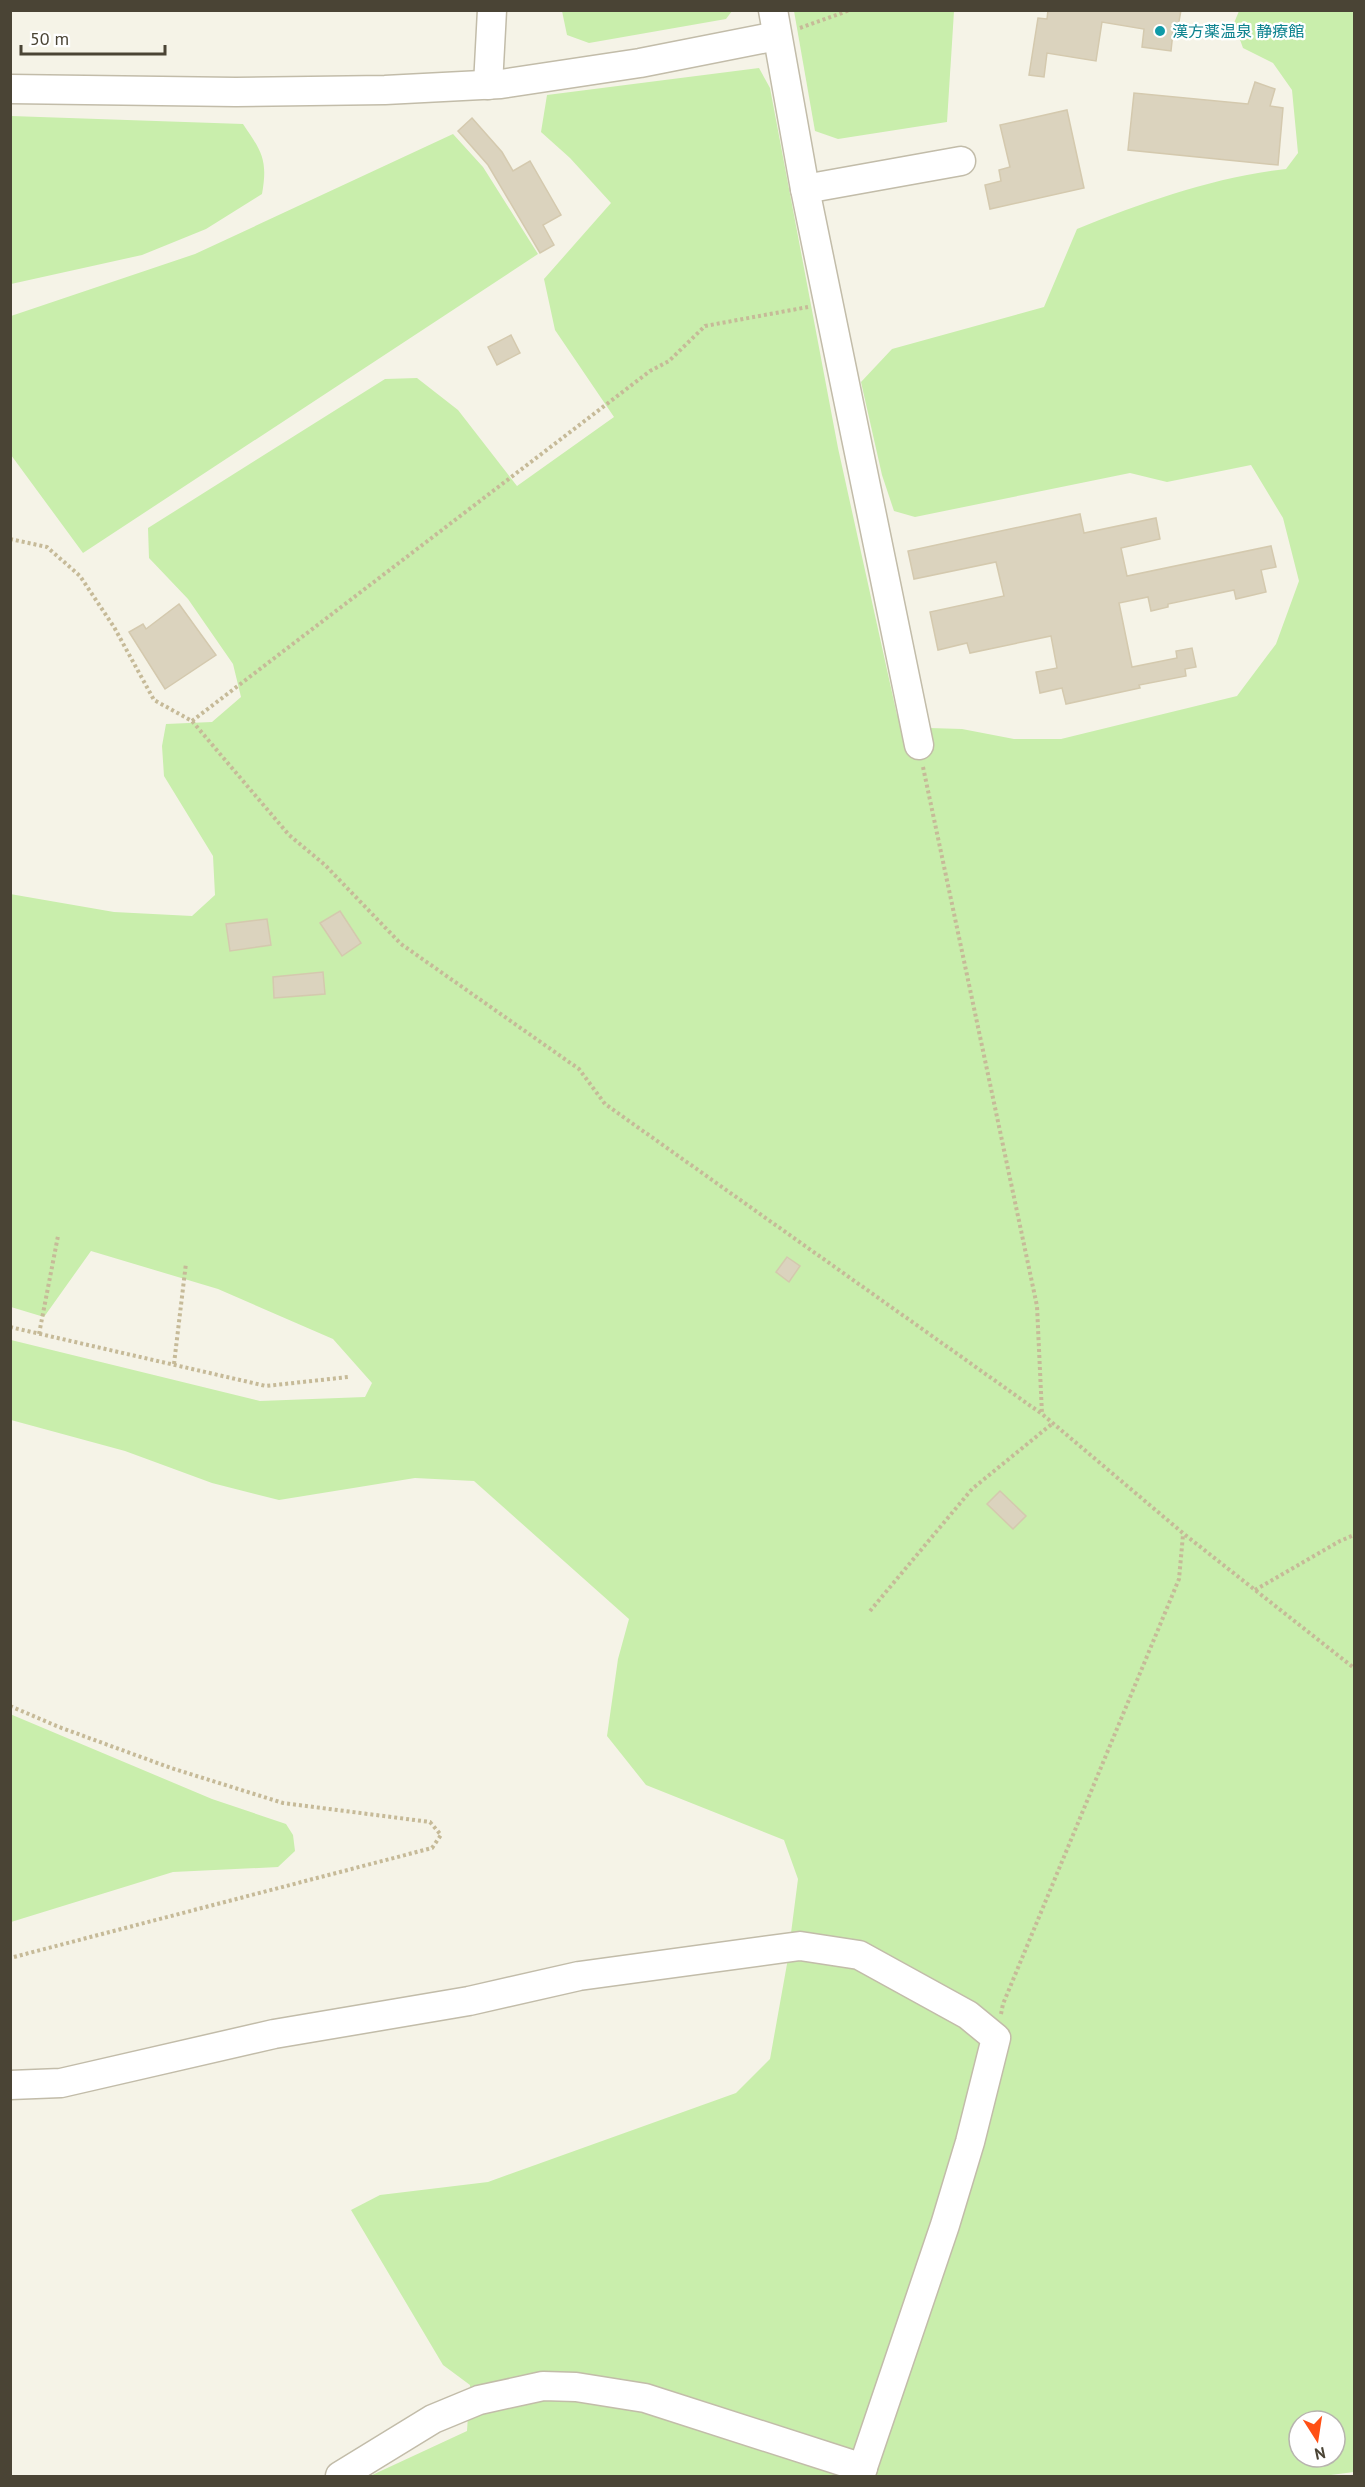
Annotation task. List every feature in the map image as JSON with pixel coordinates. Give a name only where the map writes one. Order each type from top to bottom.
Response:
[{"type":"street","points":[[488,85],[492,10]]},
{"type":"street","points":[[10,89],[236,92],[385,90],[488,85],[640,63],[775,23],[806,189],[918,745]]},
{"type":"street","points":[[806,189],[961,161]]},
{"type":"street","points":[[10,2085],[61,2083],[274,2034],[469,2001],[579,1976],[800,1946],[859,1955],[968,2015],[996,2038],[970,2142],[945,2225],[862,2472],[645,2398],[576,2387],[543,2386],[479,2400],[434,2419],[340,2476]]},
{"type":"path","points":[[775,23],[850,10]]},
{"type":"path","points":[[192,721],[650,371],[669,361],[705,326],[829,303]]},
{"type":"path","points":[[10,539],[47,547],[80,576],[114,627],[154,700],[192,721],[289,835],[325,865],[401,944],[579,1069],[605,1104],[1042,1414],[1184,1534],[1354,1668]]},
{"type":"path","points":[[918,745],[1037,1306],[1042,1414]]},
{"type":"path","points":[[39,1334],[58,1236]]},
{"type":"path","points":[[174,1364],[186,1263]]},
{"type":"path","points":[[10,1327],[266,1386],[348,1377]]},
{"type":"path","points":[[870,1611],[972,1489],[1053,1423]]},
{"type":"path","points":[[996,2038],[1003,2004],[1179,1579],[1184,1534]]},
{"type":"path","points":[[1255,1590],[1340,1540],[1354,1535]]},
{"type":"path","points":[[10,1706],[59,1727],[171,1768],[283,1803],[430,1822],[441,1835],[432,1848],[10,1958]]},
{"type":"green space","points":[[732,10],[726,19],[589,43],[567,35],[562,11]]},
{"type":"green space","points":[[794,11],[954,11],[947,122],[838,139],[815,131]]},
{"type":"green space","points":[[1239,11],[1354,11],[1354,2472],[1323,2476],[370,2476],[467,2431],[470,2385],[443,2365],[351,2210],[380,2195],[488,2182],[736,2093],[770,2059],[787,1964],[798,1879],[784,1840],[646,1785],[607,1736],[618,1659],[629,1619],[474,1481],[415,1478],[279,1500],[212,1483],[125,1451],[11,1420],[11,1340],[260,1401],[365,1397],[372,1383],[333,1339],[218,1289],[91,1251],[44,1317],[11,1307],[10,894],[114,912],[192,916],[215,895],[213,856],[164,776],[162,746],[166,724],[212,722],[241,697],[233,664],[188,599],[149,558],[148,528],[385,379],[417,378],[458,410],[517,486],[614,417],[555,330],[544,279],[611,203],[570,158],[541,132],[547,95],[759,68],[770,88],[838,448],[897,715],[930,728],[962,729],[1014,739],[1061,739],[1237,696],[1276,644],[1299,581],[1283,518],[1251,465],[1167,482],[1130,473],[915,517],[894,511],[882,475],[861,382],[892,349],[1044,307],[1077,229],[1128,209],[1206,184],[1286,169],[1298,153],[1292,90],[1273,63],[1243,48],[1234,23]]},
{"type":"green space","points":[[11,116],[243,124],[259,149],[264,164],[262,194],[206,229],[142,255],[11,284]]},
{"type":"green space","points":[[453,134],[483,167],[538,254],[83,553],[11,455],[11,316],[195,254]]},
{"type":"green space","points":[[10,1714],[212,1799],[286,1824],[293,1835],[295,1851],[278,1867],[173,1872],[11,1922]]},
{"type":"building","points":[[1048,10],[1181,10],[1177,33],[1173,32],[1171,51],[1142,47],[1144,29],[1102,22],[1096,61],[1047,53],[1044,77],[1029,75],[1038,18],[1047,19]]},
{"type":"building","points":[[1255,82],[1275,89],[1270,106],[1283,108],[1278,165],[1128,150],[1134,93],[1248,104]]},
{"type":"building","points":[[1067,110],[1084,188],[990,209],[985,185],[1001,181],[999,170],[1010,167],[1000,125]]},
{"type":"building","points":[[472,118],[502,152],[513,171],[530,161],[561,215],[543,225],[554,245],[540,253],[488,165],[458,131]]},
{"type":"building","points":[[511,335],[520,353],[497,365],[488,347]]},
{"type":"building","points":[[1080,514],[1084,533],[1156,518],[1160,539],[1121,548],[1127,576],[1271,546],[1276,567],[1261,570],[1266,592],[1236,599],[1234,590],[1168,604],[1168,607],[1151,611],[1148,597],[1119,603],[1132,667],[1177,658],[1176,651],[1192,648],[1196,667],[1185,669],[1186,676],[1139,685],[1140,688],[1066,704],[1062,688],[1040,693],[1036,672],[1057,668],[1051,636],[970,653],[967,643],[938,650],[930,612],[1004,596],[996,562],[914,579],[908,551]]},
{"type":"building","points":[[179,604],[216,655],[165,689],[129,632],[143,624],[146,629]]},
{"type":"building","points":[[340,911],[361,943],[342,956],[320,923]]},
{"type":"building","points":[[267,919],[271,945],[230,951],[226,924]]},
{"type":"building","points":[[323,972],[325,994],[274,998],[273,977]]},
{"type":"building","points":[[787,1257],[800,1266],[789,1282],[776,1272]]},
{"type":"building","points":[[1000,1491],[1026,1516],[1013,1529],[987,1504]]},
{"type":"place","name":"漢方薬温泉 静療館","points":[[1160,31]]}]
